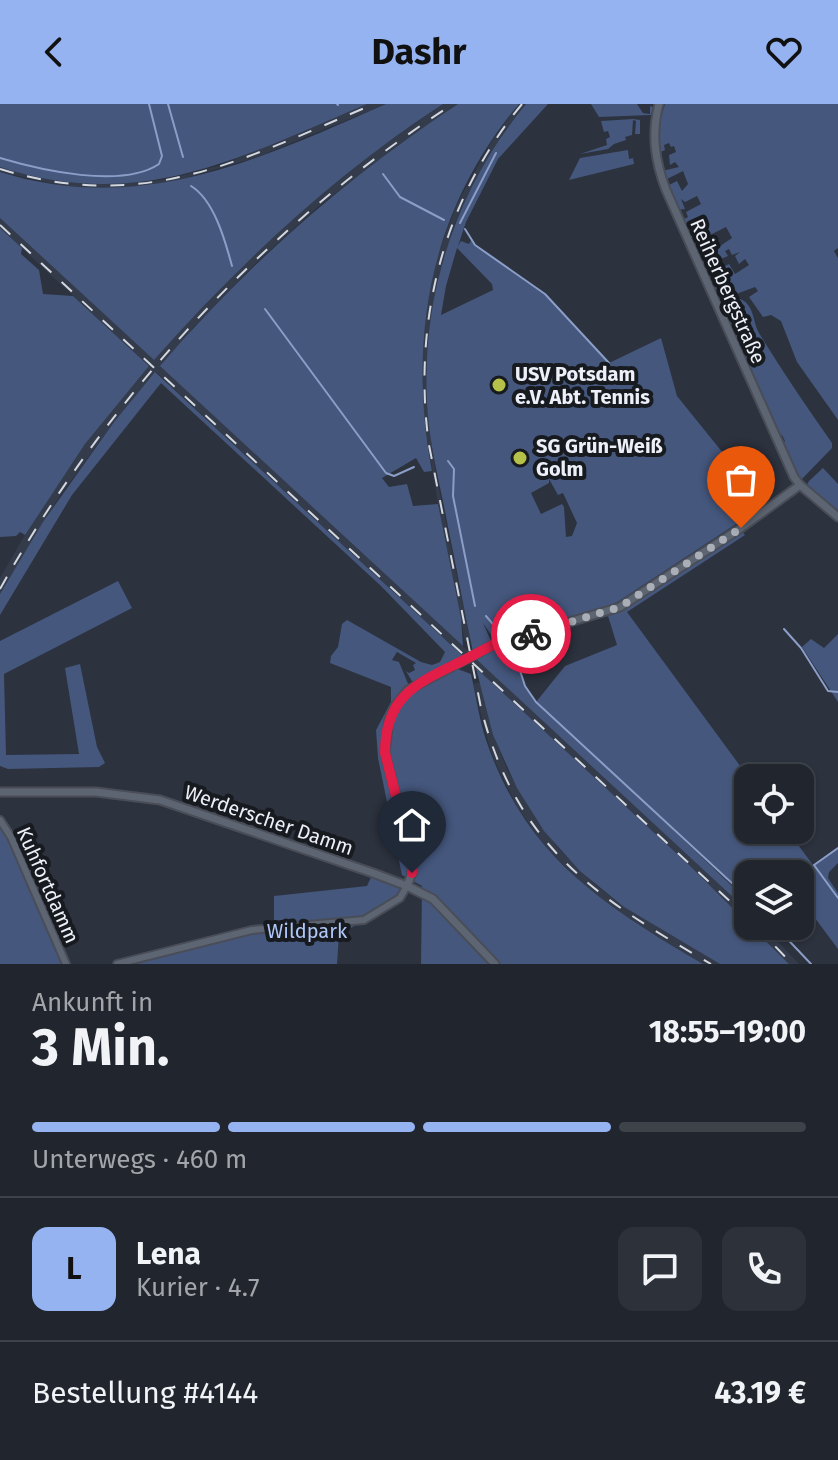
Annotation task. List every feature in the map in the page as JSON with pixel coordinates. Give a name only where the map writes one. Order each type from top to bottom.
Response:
[{"type":"street","name":"Reiherbergstraße","points":[[659,104],[655,118],[655,151],[666,190],[800,485]]},
{"type":"street","points":[[117,964],[252,930],[364,920],[400,898],[412,873],[413,863],[387,762],[385,740],[391,713],[408,690],[495,644],[620,607],[741,528],[800,485],[838,517]]},
{"type":"street","name":"Werderscher Damm","points":[[0,792],[96,792],[160,800],[428,895],[495,964]]},
{"type":"street","name":"Kuhfortdamm","points":[[0,820],[11,837],[66,964]]},
{"type":"shaded area","points":[[367,104],[386,104],[257,157],[165,184],[104,189],[69,187],[0,172],[0,167],[35,176],[104,184],[164,180],[222,165]]},
{"type":"shaded area","points":[[443,104],[458,104],[402,142],[320,205],[258,261],[191,330],[274,471],[734,898],[734,909],[156,372],[114,422],[59,497],[0,594],[0,578],[30,526],[85,444],[149,366],[0,228],[0,218],[154,360],[217,290],[291,220],[375,151]]},
{"type":"shaded area","points":[[519,104],[526,104],[477,177],[455,223],[439,275],[429,330],[426,368],[429,425],[470,639],[465,641],[422,406],[425,311],[438,254],[457,204],[492,141]]},
{"type":"shaded area","points":[[481,682],[493,735],[508,771],[538,822],[560,850],[624,907],[720,964],[703,964],[631,921],[590,892],[544,845],[516,805],[492,755],[473,684]]},
{"type":"shaded area","points":[[766,940],[776,940],[799,964],[789,964]]},
{"type":"green space","points":[[0,104],[367,104],[276,143],[189,173],[145,181],[99,184],[51,180],[0,167]]},
{"type":"green space","points":[[386,104],[443,104],[364,160],[290,222],[220,289],[154,360],[0,218],[0,172],[52,184],[102,188],[150,185],[198,176],[245,162]]},
{"type":"green space","points":[[458,104],[519,104],[464,187],[433,277],[425,324],[423,372],[425,421],[432,471],[424,472],[416,458],[382,478],[389,487],[407,484],[413,506],[438,504],[461,618],[463,646],[160,366],[228,293],[300,224],[376,162]]},
{"type":"green space","points":[[526,104],[548,104],[498,159],[466,222],[458,246],[461,241],[469,244],[472,239],[475,245],[545,294],[609,363],[661,338],[677,396],[765,505],[619,601],[598,611],[595,609],[594,614],[496,642],[483,623],[492,643],[473,652],[429,426],[426,383],[428,339],[434,297],[459,214],[500,139]],"holes":[[[457,248],[492,284],[493,290],[441,315]],[[549,479],[558,495],[563,493],[577,523],[572,536],[566,537],[562,504],[541,514],[531,493],[549,483]]]},
{"type":"green space","points":[[591,104],[637,104],[643,113],[650,114],[650,106],[653,107],[651,115],[599,117]]},
{"type":"green space","points":[[665,104],[838,104],[838,248],[834,251],[838,258],[838,420],[797,362],[781,321],[771,315],[763,317],[749,297],[758,291],[755,287],[723,299],[717,298],[705,273],[715,268],[721,279],[727,276],[725,266],[729,264],[735,274],[749,265],[745,259],[739,264],[735,256],[740,252],[732,255],[729,249],[725,251],[728,256],[721,259],[717,251],[710,254],[714,263],[722,262],[704,269],[699,258],[705,254],[697,254],[732,238],[726,227],[704,238],[707,246],[695,250],[691,241],[705,233],[703,229],[689,236],[682,220],[688,217],[686,212],[701,204],[697,196],[685,202],[681,199],[685,209],[677,210],[667,186],[677,181],[682,191],[688,184],[683,171],[665,180],[662,171],[679,167],[675,162],[670,165],[669,155],[676,152],[674,146],[671,147],[669,143],[664,145],[665,150],[658,153],[657,139]]},
{"type":"green space","points":[[633,119],[640,120],[640,134],[635,134],[636,121],[633,120],[632,135],[625,137],[626,140],[608,149],[580,154],[607,145],[606,139],[610,137],[608,131],[604,132],[601,121]]},
{"type":"green space","points":[[628,150],[629,159],[633,158],[634,164],[569,180],[580,158]]},
{"type":"green space","points":[[0,228],[22,248],[21,254],[39,270],[43,294],[73,296],[149,366],[85,444],[25,535],[20,532],[16,536],[0,537]]},
{"type":"green space","points":[[738,298],[750,308],[759,333],[832,443],[832,448],[801,480],[722,309],[726,302]]},
{"type":"green space","points":[[155,372],[464,657],[413,683],[406,671],[415,670],[413,665],[416,663],[397,652],[392,660],[399,662],[409,686],[397,707],[412,689],[455,668],[471,674],[486,740],[503,781],[546,847],[601,898],[703,964],[421,964],[422,886],[402,875],[378,758],[376,730],[391,702],[391,687],[330,663],[338,647],[342,624],[347,620],[421,662],[432,665],[440,662],[445,652],[381,586],[161,383],[72,495],[0,615],[0,594],[43,522],[114,422]]},
{"type":"green space","points":[[823,468],[838,484],[838,515],[806,487]]},
{"type":"green space","points":[[741,530],[745,535],[627,612],[739,764],[734,764],[734,844],[797,844],[809,860],[734,860],[734,885],[636,795],[734,888],[734,898],[475,658],[511,641],[525,686],[536,702],[565,666],[617,645],[608,616]]},
{"type":"green space","points":[[118,581],[132,608],[4,674],[6,755],[79,754],[65,668],[80,664],[97,747],[105,763],[99,767],[8,769],[0,766],[0,641]]},
{"type":"green space","points":[[838,634],[838,702],[802,647],[811,639],[824,648]]},
{"type":"green space","points":[[476,668],[734,910],[734,940],[765,940],[789,964],[720,964],[624,907],[580,871],[544,831],[517,788],[493,735]]},
{"type":"green space","points":[[0,820],[62,964],[0,964]]},
{"type":"green space","points":[[838,847],[838,863],[829,872],[828,878],[838,893],[838,949],[814,917],[814,864]]},
{"type":"green space","name":"Wildpark","points":[[373,873],[407,886],[389,905],[339,935],[337,964],[117,964],[274,927],[274,896],[367,886]]},
{"type":"waterway","points":[[0,158],[81,175],[124,175],[143,171],[159,164],[162,156],[149,104]]},
{"type":"waterway","points":[[168,104],[183,157]]},
{"type":"waterway","points":[[460,223],[496,153]]},
{"type":"waterway","points":[[383,174],[400,197],[444,220]]},
{"type":"waterway","points":[[191,186],[212,211],[232,266]]},
{"type":"waterway","points":[[465,229],[475,245],[545,294],[609,363]]},
{"type":"waterway","points":[[265,309],[386,473],[394,476],[414,467]]},
{"type":"waterway","points":[[448,461],[454,469],[453,496],[475,606]]},
{"type":"waterway","points":[[486,616],[497,629],[506,629]]},
{"type":"waterway","points":[[784,629],[801,648],[828,691],[838,692]]},
{"type":"waterway","points":[[514,652],[525,686],[536,702],[734,885]]},
{"type":"waterway","points":[[838,848],[814,865],[838,898]]},
{"type":"waterway","points":[[788,940],[811,964]]},
{"type":"railway","points":[[0,169],[53,181],[102,186],[148,183],[237,161],[374,104]]},
{"type":"railway","points":[[0,589],[43,517],[90,448],[197,319],[256,259],[319,204],[384,152],[453,104]]},
{"type":"railway","points":[[522,104],[495,141],[453,222],[430,309],[425,354],[429,445],[481,708],[496,756],[515,797],[539,832],[566,863],[631,915],[711,964]]},
{"type":"railway","points":[[0,225],[734,905]]},
{"type":"railway","points":[[769,940],[792,964]]},
{"type":"way so far","points":[[531,634],[620,607],[741,528]]},
{"type":"place","name":"USV Potsdam e.V. Abt. Tennis","points":[[499,385]]},
{"type":"place","name":"SG Grün-Weiß Golm","points":[[520,458]]},
{"type":"route","points":[[412,873],[413,863],[385,753],[391,713],[408,690],[424,679],[495,644],[531,634]]}]
